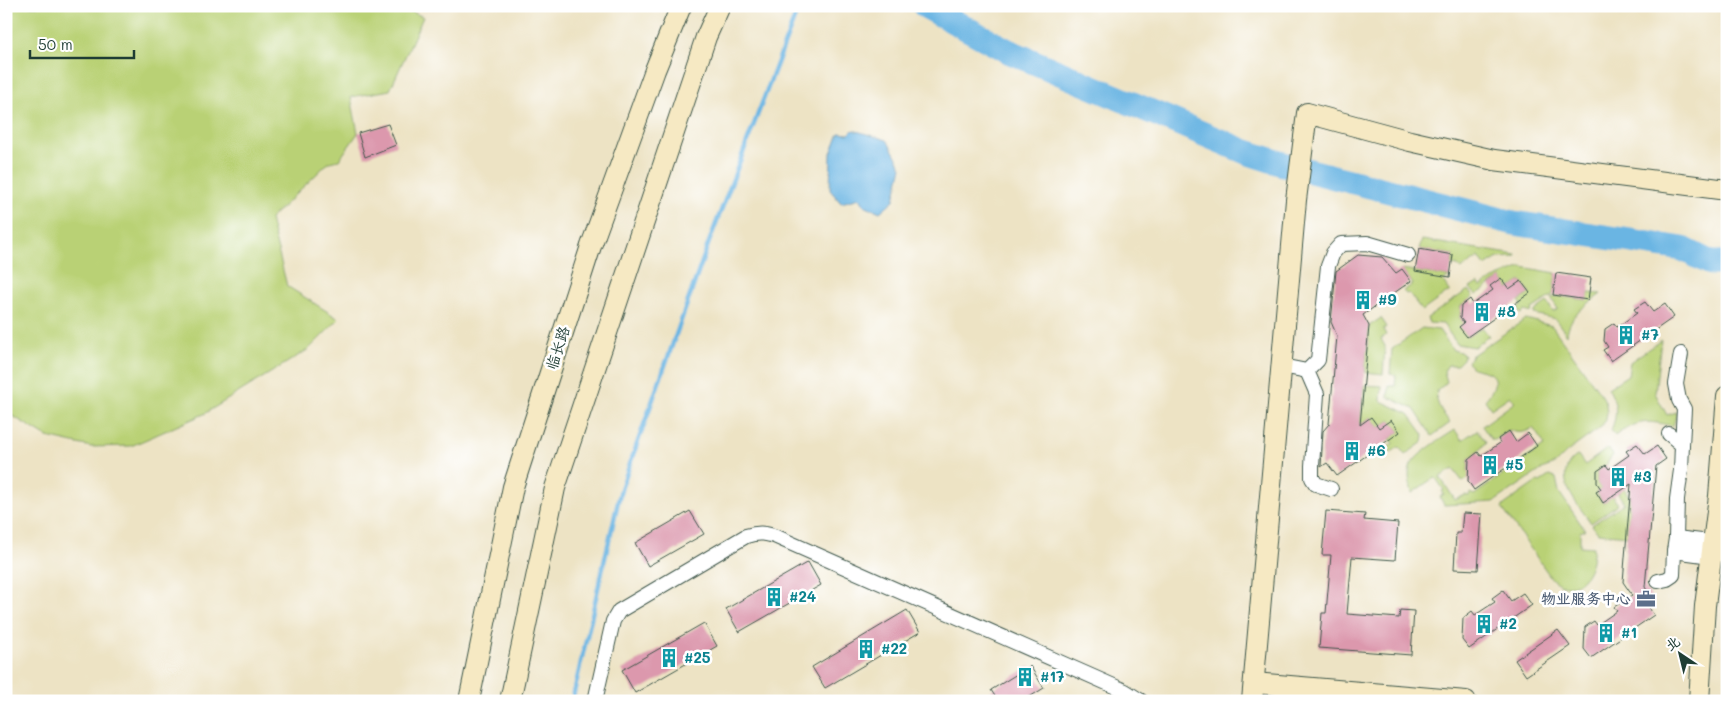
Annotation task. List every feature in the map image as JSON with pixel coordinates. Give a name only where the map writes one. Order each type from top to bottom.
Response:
[{"type":"street","name":"临长路","points":[[469,701],[513,487],[591,246],[655,70],[681,6]]},
{"type":"street","points":[[510,701],[555,488],[690,83],[706,37],[720,6]]},
{"type":"street","points":[[1253,693],[1296,200],[1307,113],[1410,141],[1494,160],[1727,190]]},
{"type":"street","points":[[1308,371],[1318,360],[1328,266],[1333,253],[1341,244],[1367,243],[1408,256]]},
{"type":"street","points":[[1658,581],[1667,579],[1673,574],[1684,409],[1679,400],[1676,384],[1681,354]]},
{"type":"street","points":[[1282,366],[1308,371]]},
{"type":"street","points":[[1308,371],[1317,394],[1312,452],[1312,478],[1316,484],[1331,489]]},
{"type":"street","points":[[1699,701],[1705,606],[1717,547],[1727,396]]},
{"type":"street","points":[[1669,434],[1682,445]]},
{"type":"street","points":[[595,701],[613,621],[619,610],[746,536],[756,533],[767,533],[1125,691],[1141,701]]},
{"type":"street","points":[[1675,545],[1717,547]]},
{"type":"street","points":[[1253,693],[1322,701]]},
{"type":"street","points":[[1253,693],[1466,701]]},
{"type":"green space","points":[[6,6],[400,6],[423,17],[390,90],[351,97],[358,133],[339,160],[329,162],[270,219],[287,286],[339,319],[309,349],[204,414],[131,446],[91,447],[47,437],[6,412]]},
{"type":"green space","points":[[1422,240],[1516,255],[1516,257],[1498,258],[1485,266],[1479,257],[1461,269],[1458,266],[1452,265],[1453,255],[1419,249]]},
{"type":"green space","points":[[1522,267],[1556,273],[1553,295],[1532,309],[1531,313],[1525,311],[1520,314],[1517,309],[1522,305],[1519,301],[1530,293],[1521,281],[1509,289],[1501,278],[1476,295],[1470,288],[1478,283],[1481,287],[1493,279]]},
{"type":"green space","points":[[1402,269],[1450,277],[1443,281],[1450,291],[1422,311],[1409,293],[1406,294],[1403,291],[1413,284]]},
{"type":"green space","points":[[1468,290],[1473,297],[1461,306],[1460,318],[1464,323],[1460,327],[1467,337],[1482,327],[1489,336],[1474,347],[1457,344],[1443,324],[1429,323],[1427,318]]},
{"type":"green space","points":[[1589,293],[1601,294],[1575,316],[1568,328],[1567,335],[1555,319],[1534,314],[1536,310],[1547,302],[1553,312],[1558,309],[1551,298],[1559,296],[1587,300]]},
{"type":"green space","points":[[1381,318],[1387,327],[1383,329],[1386,335],[1381,339],[1385,346],[1383,374],[1365,372],[1369,326]]},
{"type":"green space","points":[[1526,319],[1552,326],[1603,397],[1606,404],[1606,420],[1600,428],[1567,452],[1555,464],[1544,468],[1494,502],[1444,505],[1440,497],[1444,494],[1442,491],[1444,490],[1435,477],[1412,493],[1409,472],[1414,460],[1455,430],[1462,440],[1477,430],[1486,442],[1469,459],[1468,471],[1472,476],[1463,482],[1453,469],[1440,477],[1455,500],[1465,495],[1469,496],[1470,493],[1474,495],[1545,445],[1533,428],[1521,432],[1509,430],[1495,440],[1491,439],[1482,426],[1515,402],[1510,396],[1491,409],[1485,400],[1493,388],[1493,376],[1490,373],[1472,368],[1468,362],[1471,356]]},
{"type":"green space","points":[[1422,328],[1439,330],[1453,350],[1464,355],[1457,365],[1448,365],[1444,371],[1447,382],[1437,391],[1436,395],[1440,408],[1450,423],[1432,436],[1414,409],[1388,397],[1389,386],[1395,386],[1396,375],[1390,374],[1392,349]]},
{"type":"green space","points":[[1661,340],[1655,393],[1667,415],[1676,412],[1673,426],[1649,422],[1636,424],[1615,436],[1611,430],[1615,419],[1615,409],[1608,388],[1628,375],[1630,362]]},
{"type":"green space","points":[[1364,385],[1382,386],[1381,401],[1409,414],[1424,435],[1423,442],[1405,455],[1399,447],[1390,453],[1387,448],[1393,443],[1390,439],[1400,432],[1391,420],[1379,428],[1371,417],[1360,425]]},
{"type":"green space","points":[[1608,448],[1613,455],[1606,465],[1597,471],[1597,483],[1601,489],[1596,492],[1603,503],[1612,496],[1618,504],[1591,523],[1568,489],[1566,471],[1570,463],[1578,455],[1585,465]]},
{"type":"green space","points":[[1549,476],[1556,478],[1559,492],[1585,530],[1580,532],[1580,546],[1593,547],[1591,565],[1587,573],[1582,580],[1569,586],[1561,585],[1552,579],[1502,508],[1538,481],[1540,482]]},
{"type":"green space","points":[[1624,488],[1630,498],[1627,536],[1598,533],[1592,525],[1624,503],[1618,493]]},
{"type":"water","points":[[853,130],[887,140],[902,167],[894,200],[880,212],[864,205],[860,198],[841,203],[830,190],[831,153],[839,133],[849,134]]},
{"type":"building","points":[[388,124],[396,145],[365,157],[358,133]]},
{"type":"building","points":[[1419,249],[1453,255],[1450,277],[1415,271]]},
{"type":"building","points":[[1358,255],[1382,257],[1396,273],[1402,269],[1411,281],[1363,315],[1369,326],[1360,425],[1371,417],[1379,428],[1391,420],[1400,432],[1337,476],[1327,463],[1321,467],[1323,431],[1329,424],[1337,336],[1331,322],[1336,271]]},
{"type":"building","points":[[1556,273],[1591,278],[1588,300],[1553,295]]},
{"type":"building","name":"#8","points":[[1501,278],[1509,289],[1521,281],[1530,293],[1467,337],[1459,327],[1464,323],[1460,318],[1461,306],[1470,299],[1473,304],[1493,290],[1490,286]]},
{"type":"building","name":"#7","points":[[1645,302],[1653,312],[1665,304],[1674,317],[1611,361],[1603,350],[1608,347],[1604,341],[1605,329],[1614,323],[1617,327],[1637,313],[1634,309]]},
{"type":"building","name":"#5","points":[[1509,431],[1516,442],[1528,433],[1537,446],[1474,490],[1468,481],[1469,459],[1478,452],[1481,456],[1500,443],[1498,439]]},
{"type":"building","points":[[1637,444],[1645,454],[1657,446],[1666,459],[1656,466],[1645,587],[1651,597],[1645,602],[1654,615],[1591,658],[1584,649],[1585,627],[1594,621],[1597,625],[1617,611],[1614,607],[1632,595],[1623,582],[1631,484],[1603,503],[1596,492],[1601,489],[1597,483],[1597,471],[1606,465],[1609,469],[1629,455],[1626,451]]},
{"type":"building","points":[[690,511],[704,534],[648,566],[635,543]]},
{"type":"building","points":[[1326,511],[1365,514],[1364,520],[1398,523],[1395,560],[1352,557],[1347,614],[1399,618],[1400,610],[1414,611],[1411,655],[1319,648],[1322,613],[1326,613],[1331,555],[1322,555]]},
{"type":"building","points":[[1463,513],[1482,514],[1478,570],[1454,569],[1456,533],[1461,533]]},
{"type":"building","name":"#24","points":[[808,562],[821,585],[739,632],[726,609]]},
{"type":"building","name":"#2","points":[[1503,590],[1511,601],[1523,593],[1532,605],[1469,649],[1462,640],[1463,618],[1472,611],[1475,615],[1495,602],[1492,598]]},
{"type":"building","name":"#22","points":[[907,610],[920,632],[825,688],[812,667]]},
{"type":"building","name":"#25","points":[[704,623],[717,646],[635,693],[622,670]]},
{"type":"building","points":[[1558,630],[1570,646],[1526,676],[1515,660]]},
{"type":"building","name":"#17","points":[[1030,666],[1044,688],[1023,701],[998,701],[991,690]]},
{"type":"waterway","points":[[572,701],[621,489],[709,242],[799,6]]},
{"type":"waterway","points":[[925,6],[1008,51],[1246,152],[1283,164],[1514,223],[1683,249],[1711,263],[1727,263]]},
{"type":"place","name":"#9","points":[[1363,300]]},
{"type":"place","name":"#8","points":[[1482,312]]},
{"type":"place","name":"#7","points":[[1626,335]]},
{"type":"place","name":"#6","points":[[1352,451]]},
{"type":"place","name":"#5","points":[[1490,465]]},
{"type":"place","name":"#3","points":[[1618,477]]},
{"type":"place","name":"#24","points":[[774,597]]},
{"type":"place","name":"物业服务中心","points":[[1646,599]]},
{"type":"place","name":"#2","points":[[1484,624]]},
{"type":"place","name":"#1","points":[[1606,633]]},
{"type":"place","name":"#22","points":[[866,649]]},
{"type":"place","name":"#25","points":[[669,658]]},
{"type":"place","name":"#17","points":[[1025,677]]}]
